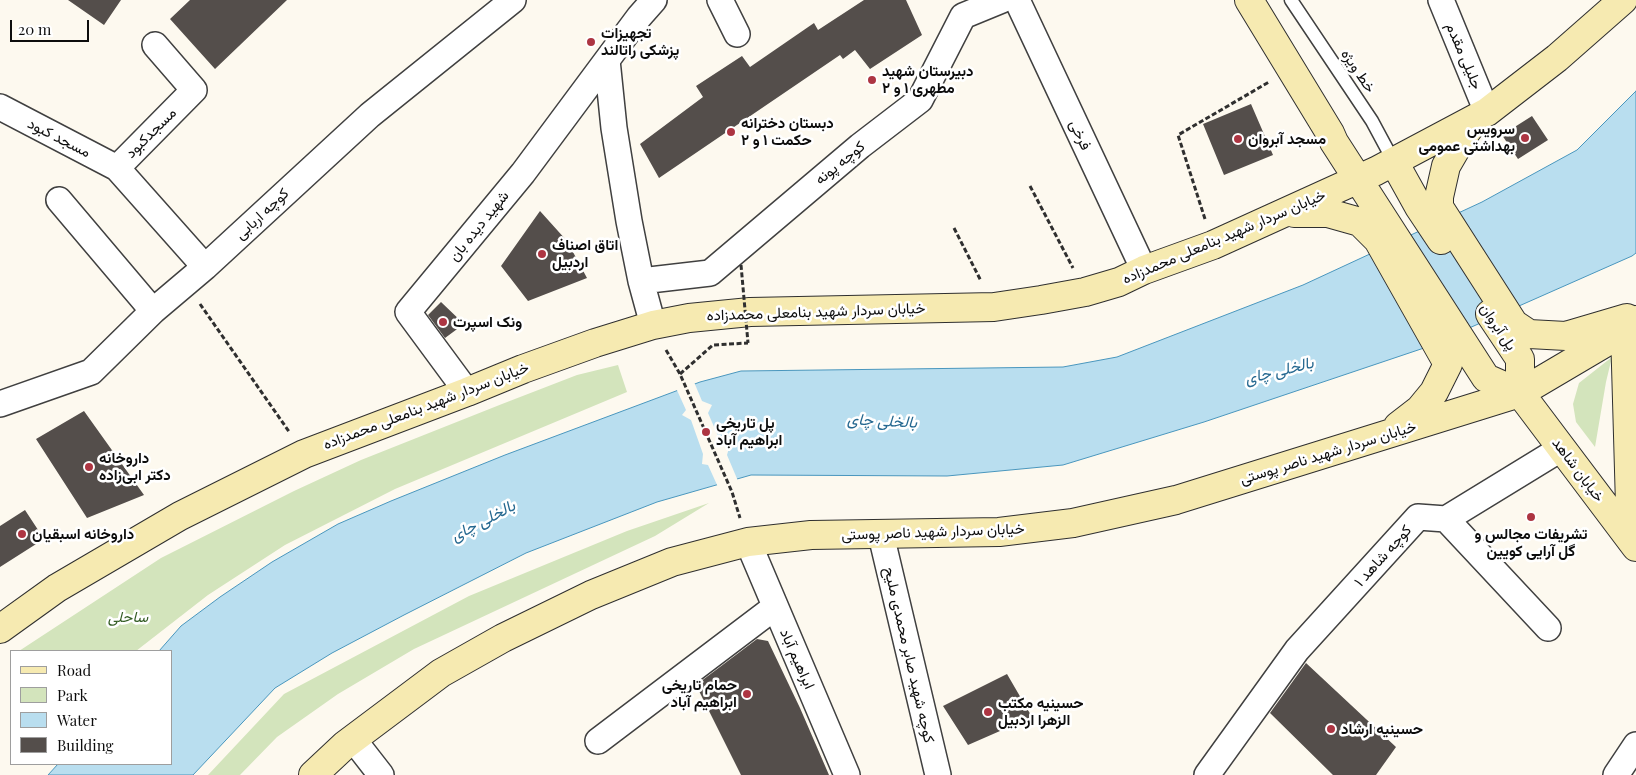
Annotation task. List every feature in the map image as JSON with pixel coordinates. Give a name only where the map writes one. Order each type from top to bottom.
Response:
[{"type":"main road","points":[[1249,0],[1358,180],[1385,235],[1452,346],[1486,378],[1520,393]]},
{"type":"main road","name":"خیابان سردار شهید بنامعلی محمدزاده","points":[[0,629],[57,588],[180,516],[304,454],[522,369],[653,325],[690,318],[750,312],[994,306],[1085,292],[1119,282],[1144,270],[1213,245],[1358,180],[1482,115],[1557,58],[1623,0]]},
{"type":"main road","points":[[1431,205],[1446,166],[1464,135],[1482,115]]},
{"type":"main road","name":"پل آبروان","points":[[1394,162],[1431,205],[1501,318],[1520,360],[1520,393]]},
{"type":"main road","points":[[1285,213],[1328,213],[1360,222],[1385,235]]},
{"type":"main road","points":[[1501,318],[1529,334],[1566,336],[1633,324],[1634,544]]},
{"type":"main road","name":"خیابان سردار شهید ناصر پوستی","points":[[313,775],[353,739],[441,673],[504,638],[592,595],[672,562],[748,542],[811,535],[1000,532],[1072,523],[1176,500],[1520,393],[1633,324]]},
{"type":"main road","points":[[1386,435],[1420,410],[1434,392],[1448,364],[1452,346]]},
{"type":"main road","name":"خیابان شاهد","points":[[1520,393],[1634,544]]},
{"type":"street","name":"کوچه اربابی","points":[[0,404],[91,372],[152,311],[206,267],[370,115],[513,0]]},
{"type":"street","name":"شهید دیده بان","points":[[467,392],[408,312],[522,173],[639,17],[654,0]]},
{"type":"street","points":[[720,0],[737,34]]},
{"type":"street","name":"کوچه پونه","points":[[641,281],[710,272],[860,146],[920,100],[963,16],[1002,0]]},
{"type":"street","name":"فرخی","points":[[1017,0],[1144,270]]},
{"type":"street","name":"جلیلی مقدم","points":[[1441,0],[1482,115]]},
{"type":"street","name":"مسجدکبود","points":[[155,45],[194,90],[117,168],[206,267]]},
{"type":"street","points":[[607,60],[614,128],[629,220],[641,281],[653,325]]},
{"type":"street","name":"مسجد کبود","points":[[0,107],[117,168]]},
{"type":"street","points":[[59,200],[152,311]]},
{"type":"street","points":[[1548,628],[1446,519],[1562,448]]},
{"type":"street","name":"کوچه شاهد ۱","points":[[1207,775],[1298,650],[1418,516],[1446,519]]},
{"type":"street","name":"کوچه شهید صابر محمدی ملیح","points":[[880,535],[938,775]]},
{"type":"street","name":"ابراهیم آباد","points":[[748,542],[847,775]]},
{"type":"street","points":[[598,741],[775,607]]},
{"type":"street","points":[[353,739],[381,775]]},
{"type":"street","points":[[1616,775],[1636,744]]},
{"type":"lane","name":"خط ویژه","points":[[1291,0],[1372,121],[1394,162]]},
{"type":"path","points":[[1213,245],[1178,135],[1292,70]]},
{"type":"path","points":[[1030,186],[1085,292]]},
{"type":"path","points":[[954,228],[994,306]]},
{"type":"path","points":[[680,374],[713,345],[748,343],[742,265]]},
{"type":"path","points":[[186,283],[304,454]]},
{"type":"path","points":[[653,325],[680,374],[732,492],[748,542]]},
{"type":"green space","points":[[1612,357],[1595,447],[1576,422],[1573,404],[1579,383]]},
{"type":"green space","name":"ساحلی","points":[[618,365],[627,392],[395,489],[285,545],[208,595],[137,650],[21,650],[161,558],[294,491],[361,460],[577,375]]},
{"type":"green space","points":[[709,503],[655,536],[414,649],[338,694],[277,737],[240,775],[208,775],[284,694],[469,596],[627,531]]},
{"type":"water","name":"بالخلی چای","points":[[1636,91],[1636,253],[1424,348],[1204,422],[1063,465],[947,476],[751,475],[657,502],[526,553],[332,653],[275,688],[193,775],[48,775],[57,765],[172,765],[172,650],[160,650],[181,626],[272,562],[338,524],[391,501],[505,455],[700,382],[741,371],[1063,367],[1117,357],[1303,285],[1482,202],[1577,150]]},
{"type":"pier","points":[[694,382],[702,401],[712,405],[708,413],[722,445],[729,448],[727,455],[738,481],[718,487],[708,465],[702,464],[703,454],[691,420],[682,415],[686,410],[676,388]]},
{"type":"building","points":[[68,0],[121,0],[104,25]]},
{"type":"building","points":[[190,0],[287,0],[215,69],[170,19]]},
{"type":"building","points":[[864,0],[906,0],[922,35],[870,69],[855,50],[843,59],[840,55],[659,178],[640,144],[703,97],[696,86],[742,56],[750,67],[814,23],[818,30]]},
{"type":"building","name":"مسجد آبروان","points":[[1251,104],[1273,155],[1224,175],[1203,124]]},
{"type":"building","name":"سرویس بهداشتی عمومی","points":[[1532,116],[1548,140],[1518,159],[1502,135]]},
{"type":"building","name":"اتاق اصناف اردبیل","points":[[540,211],[567,241],[587,278],[528,301],[501,266]]},
{"type":"building","name":"ونک اسپرت","points":[[441,302],[464,324],[445,338],[428,315]]},
{"type":"building","name":"داروخانه دکتر ابی‌زاده","points":[[84,411],[144,495],[87,518],[36,439]]},
{"type":"building","name":"داروخانه اسبقیان","points":[[25,510],[44,539],[0,567],[0,526]]},
{"type":"building","name":"حمام تاریخی ابراهیم آباد","points":[[757,639],[768,641],[829,775],[741,775],[696,685]]},
{"type":"building","name":"حسینیه ارشاد","points":[[1306,663],[1396,747],[1376,775],[1333,775],[1270,713]]},
{"type":"building","name":"حسینیه مکتب الزهرا اردبیل","points":[[1007,674],[1032,717],[968,745],[943,706]]},
{"type":"place","name":"تجهیزات پزشکی راتالند","points":[[591,42]]},
{"type":"place","name":"دبیرستان شهید مطهری ۱ و ۲","points":[[872,80]]},
{"type":"place","name":"دبستان دخترانه حکمت ۱ و ۲","points":[[731,132]]},
{"type":"place","name":"سرویس بهداشتی عمومی","points":[[1525,138]]},
{"type":"place","name":"مسجد آبروان","points":[[1238,139]]},
{"type":"place","name":"اتاق اصناف اردبیل","points":[[542,254]]},
{"type":"place","name":"ونک اسپرت","points":[[443,322]]},
{"type":"place","name":"پل تاریخی ابراهیم آباد","points":[[706,432]]},
{"type":"place","name":"داروخانه دکتر ابی‌زاده","points":[[89,467]]},
{"type":"place","name":"تشریفات مجالس و گل آرایی کویین","points":[[1531,517]]},
{"type":"place","name":"داروخانه اسبقیان","points":[[22,534]]},
{"type":"place","name":"حمام تاریخی ابراهیم آباد","points":[[747,694]]},
{"type":"place","name":"حسینیه مکتب الزهرا اردبیل","points":[[988,712]]},
{"type":"place","name":"حسینیه ارشاد","points":[[1331,729]]}]
